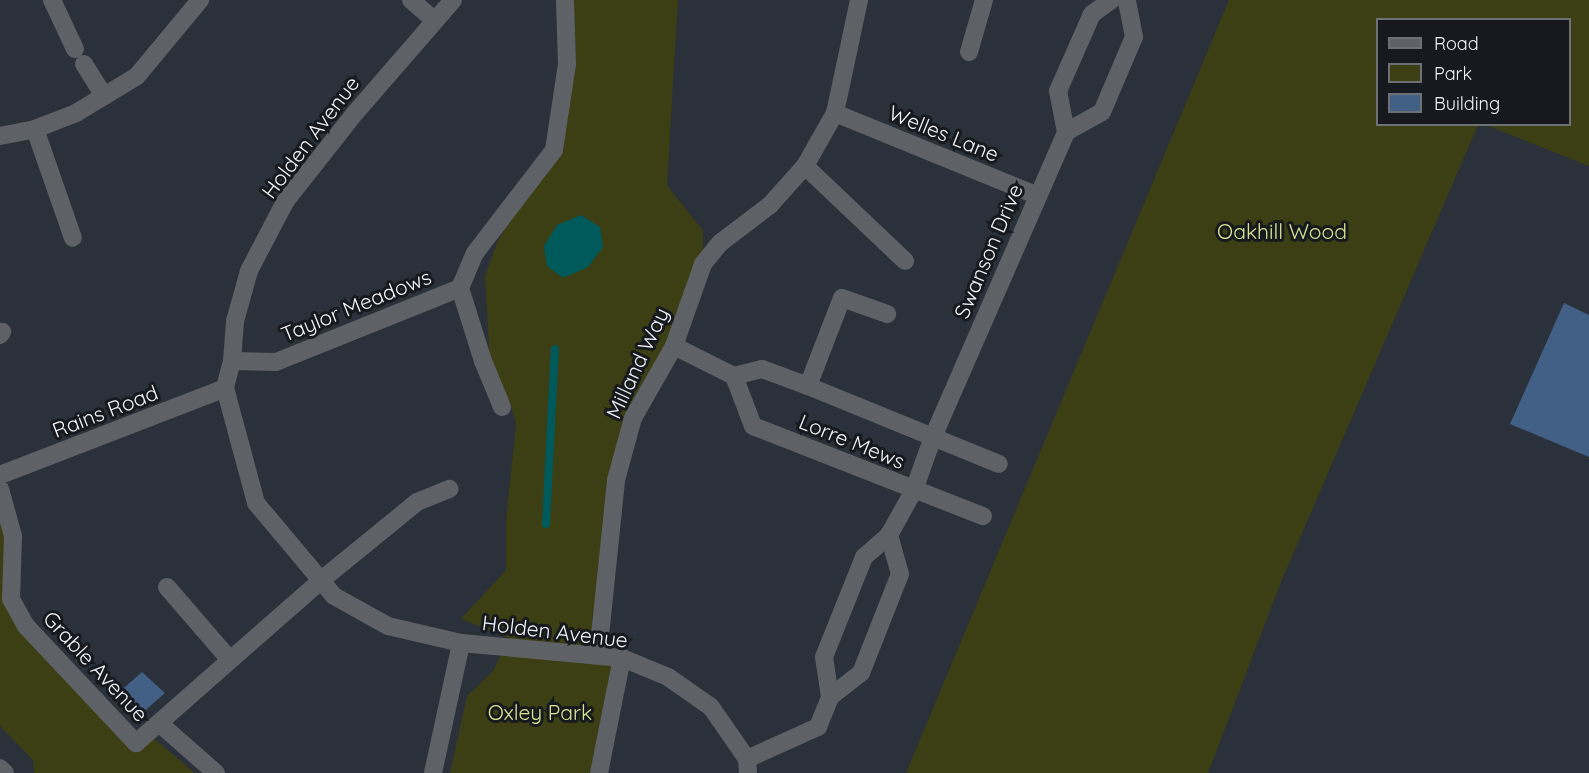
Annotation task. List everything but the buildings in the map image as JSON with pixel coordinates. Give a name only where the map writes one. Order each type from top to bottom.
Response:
[{"type":"street","points":[[52,0],[80,56],[104,96]]},
{"type":"street","points":[[0,136],[35,129],[76,113],[136,76],[200,0]]},
{"type":"street","points":[[411,0],[434,20]]},
{"type":"street","name":"Holden Avenue","points":[[453,0],[434,20],[285,202],[249,271],[235,321],[232,362],[225,388],[256,503],[319,582],[334,596],[388,626],[461,643],[622,658],[668,677],[711,707],[747,766]]},
{"type":"street","name":"Taylor Meadows","points":[[502,406],[483,361],[460,288],[475,254],[554,150],[567,64],[565,0]]},
{"type":"street","name":"Milland Way","points":[[598,655],[616,480],[633,418],[674,346],[703,264],[720,243],[770,205],[805,166],[835,113],[859,0]]},
{"type":"street","points":[[969,52],[984,0]]},
{"type":"street","points":[[1111,0],[1092,14],[1058,91],[1066,132],[1102,112],[1134,37],[1127,0]]},
{"type":"street","name":"Welles Lane","points":[[835,113],[1036,195]]},
{"type":"street","points":[[35,129],[73,238]]},
{"type":"street","name":"Swanson Drive","points":[[830,697],[824,657],[864,557],[889,535],[914,490],[933,437],[1036,195],[1066,132]]},
{"type":"street","points":[[805,166],[905,261]]},
{"type":"street","name":"Taylor Meadows","points":[[232,362],[276,362],[460,288]]},
{"type":"street","points":[[808,386],[842,298],[887,314]]},
{"type":"street","points":[[674,346],[734,376]]},
{"type":"street","name":"Lorre Mews","points":[[983,516],[753,426],[734,376],[762,369],[999,464]]},
{"type":"street","name":"Rains Road","points":[[0,475],[225,388]]},
{"type":"street","name":"Grable Avenue","points":[[0,489],[13,536],[11,599],[26,626],[136,742],[319,582]]},
{"type":"street","points":[[319,582],[417,502],[450,489]]},
{"type":"street","points":[[747,766],[818,727],[830,697],[861,673],[900,574],[889,535]]},
{"type":"street","points":[[167,587],[230,660]]},
{"type":"street","points":[[433,773],[461,643]]},
{"type":"street","points":[[599,773],[622,658]]},
{"type":"street","points":[[159,723],[216,773]]},
{"type":"street","points":[[0,768],[4,773]]},
{"type":"green space","name":"Oxley Park","points":[[571,0],[678,0],[667,185],[703,231],[703,264],[633,418],[598,654],[622,658],[599,773],[450,773],[467,696],[493,671],[509,638],[461,619],[506,570],[506,520],[516,424],[511,405],[490,363],[485,277],[497,242],[562,136],[575,21]]},
{"type":"green space","name":"Oakhill Wood","points":[[1229,0],[1589,0],[1589,166],[1489,126],[1571,126],[1571,18],[1376,18],[1376,126],[1478,126],[1281,582],[1208,773],[906,773]]},
{"type":"green space","points":[[0,489],[11,599],[127,730],[151,736],[195,773],[34,773],[33,760],[0,726]]},
{"type":"shaded area","points":[[581,215],[600,227],[603,247],[588,267],[563,278],[547,266],[544,246],[557,225]]},
{"type":"waterway","points":[[546,524],[555,349]]}]
